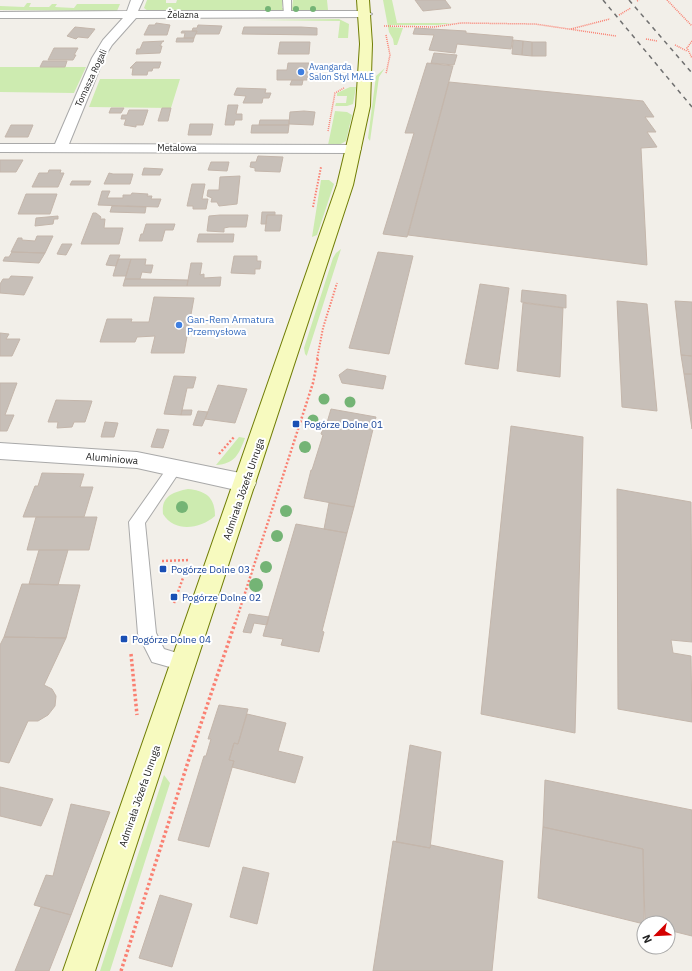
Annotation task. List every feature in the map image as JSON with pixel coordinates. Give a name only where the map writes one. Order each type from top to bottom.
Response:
[{"type":"street","points":[[132,16],[138,0]]},
{"type":"street","name":"Żelazna","points":[[0,15],[288,15],[364,7]]},
{"type":"street","name":"Admirała Józefa Unruga","points":[[79,971],[338,207],[364,106],[366,44],[364,7]]},
{"type":"street","name":"Tomasza Rogali","points":[[60,148],[98,58],[107,43],[132,16]]},
{"type":"street","name":"Metalowa","points":[[0,148],[354,149]]},
{"type":"street","name":"Aluminiowa","points":[[0,451],[137,460],[245,483]]},
{"type":"lane","points":[[288,0],[288,15]]},
{"type":"lane","points":[[175,468],[137,522],[147,634],[158,656],[184,663]]},
{"type":"path","points":[[667,0],[692,26]]},
{"type":"path","points":[[619,16],[631,8]]},
{"type":"path","points":[[570,29],[580,24],[598,24],[610,19]]},
{"type":"path","points":[[383,26],[434,27],[461,23],[535,24],[616,36]]},
{"type":"path","points":[[646,39],[657,41]]},
{"type":"path","points":[[688,51],[687,48],[692,41]]},
{"type":"path","points":[[675,45],[688,51],[692,58]]},
{"type":"path","points":[[313,209],[335,93],[348,86]]},
{"type":"path","points":[[121,971],[313,383],[323,328],[340,276]]},
{"type":"path","points":[[218,456],[237,435]]},
{"type":"green space","points":[[147,0],[166,0],[166,3],[176,3],[177,0],[283,0],[282,8],[292,8],[293,0],[327,0],[328,10],[148,11],[144,8]]},
{"type":"green space","points":[[383,0],[392,0],[397,23],[452,23],[438,25],[391,25],[391,27],[403,28],[397,45],[394,45],[393,39],[389,32]]},
{"type":"green space","points":[[27,3],[31,3],[29,7],[49,7],[52,4],[57,4],[55,7],[74,8],[77,4],[120,4],[117,11],[0,10],[0,6],[24,7]]},
{"type":"green space","points":[[339,19],[349,24],[348,38],[338,38],[340,21],[254,20]]},
{"type":"green space","points":[[0,67],[86,67],[74,93],[0,92]]},
{"type":"green space","points":[[385,68],[379,77],[370,141],[368,138],[376,76]]},
{"type":"green space","points":[[100,79],[180,79],[171,108],[89,107]]},
{"type":"green space","points":[[350,87],[356,87],[353,104],[347,106],[335,106],[336,103],[346,103],[347,96],[337,96],[337,93]]},
{"type":"green space","points":[[335,111],[347,112],[352,115],[346,141],[339,145],[328,145]]},
{"type":"green space","points":[[321,180],[329,180],[334,184],[317,235],[312,237]]},
{"type":"green space","points":[[341,249],[307,356],[304,348],[333,258]]},
{"type":"green space","points":[[239,437],[245,438],[241,449],[235,457],[228,463],[216,465]]},
{"type":"green space","points":[[188,489],[200,491],[208,496],[215,509],[215,516],[202,524],[188,527],[174,524],[168,520],[163,514],[166,499],[173,493]]},
{"type":"green space","points":[[164,775],[170,783],[110,971],[100,971]]},
{"type":"building","points":[[415,0],[445,0],[451,8],[423,11]]},
{"type":"building","points":[[156,23],[170,25],[167,35],[144,35],[149,25],[155,25]]},
{"type":"building","points":[[198,25],[222,26],[219,34],[196,34],[197,31],[192,31],[193,28],[197,28]]},
{"type":"building","points":[[75,27],[95,29],[88,38],[78,37],[76,39],[67,36]]},
{"type":"building","points":[[244,27],[317,28],[317,35],[242,34]]},
{"type":"building","points":[[415,28],[466,31],[466,33],[513,37],[511,49],[457,44],[455,53],[429,50],[434,35],[413,34]]},
{"type":"building","points":[[182,31],[197,31],[194,38],[184,38],[185,33],[181,33]]},
{"type":"building","points":[[177,38],[194,38],[193,42],[176,42]]},
{"type":"building","points":[[513,40],[523,41],[522,55],[512,54]]},
{"type":"building","points":[[164,41],[160,46],[162,46],[160,53],[136,54],[137,49],[140,49],[143,42]]},
{"type":"building","points":[[523,41],[532,42],[532,56],[522,55]]},
{"type":"building","points":[[280,42],[310,42],[309,54],[278,54]]},
{"type":"building","points":[[532,42],[546,42],[546,56],[532,56]]},
{"type":"building","points":[[54,48],[78,48],[73,60],[48,60]]},
{"type":"building","points":[[434,53],[457,55],[454,65],[431,63]]},
{"type":"building","points":[[43,61],[67,61],[65,67],[40,67]]},
{"type":"building","points":[[136,62],[161,62],[159,68],[153,68],[152,71],[148,71],[147,75],[132,75],[133,68],[130,68]]},
{"type":"building","points":[[288,63],[309,63],[307,80],[277,80],[277,70],[287,70]]},
{"type":"building","points":[[427,63],[453,66],[407,237],[383,234],[414,133],[405,133]]},
{"type":"building","points":[[292,80],[303,80],[302,85],[290,85]]},
{"type":"building","points":[[449,82],[643,101],[654,117],[645,117],[656,132],[647,132],[657,147],[641,148],[647,265],[408,235]]},
{"type":"building","points":[[237,88],[266,89],[265,93],[271,93],[269,98],[263,98],[262,103],[243,103],[246,96],[234,95]]},
{"type":"building","points":[[228,105],[238,105],[236,114],[242,114],[242,120],[235,120],[234,125],[225,125]]},
{"type":"building","points":[[111,108],[124,108],[121,113],[109,113]]},
{"type":"building","points":[[162,108],[171,108],[168,121],[158,121]]},
{"type":"building","points":[[129,110],[148,110],[143,125],[136,125],[136,127],[124,125],[126,119],[121,119],[122,115],[127,115]]},
{"type":"building","points":[[290,112],[315,112],[313,125],[289,124]]},
{"type":"building","points":[[260,120],[289,120],[289,125],[259,125]]},
{"type":"building","points":[[190,124],[213,124],[211,135],[188,135]]},
{"type":"building","points":[[11,125],[33,125],[28,137],[5,137]]},
{"type":"building","points":[[252,125],[289,125],[288,133],[251,133]]},
{"type":"building","points":[[258,156],[283,157],[280,172],[255,171],[255,168],[250,167],[251,162],[256,162]]},
{"type":"building","points":[[0,160],[23,160],[16,172],[0,172]]},
{"type":"building","points":[[211,162],[229,162],[227,171],[208,170]]},
{"type":"building","points":[[144,168],[163,169],[160,175],[142,175]]},
{"type":"building","points":[[49,170],[61,170],[60,173],[64,173],[58,187],[32,187],[39,173],[48,173]]},
{"type":"building","points":[[109,173],[133,174],[130,184],[104,184]]},
{"type":"building","points":[[240,176],[237,204],[219,206],[217,202],[211,202],[212,198],[207,196],[208,190],[219,190],[220,177]]},
{"type":"building","points":[[72,181],[91,181],[89,185],[70,185]]},
{"type":"building","points":[[192,184],[205,184],[202,199],[208,199],[206,209],[193,209],[193,206],[187,206]]},
{"type":"building","points":[[102,191],[110,191],[107,198],[123,198],[123,195],[131,195],[132,193],[148,194],[147,196],[152,196],[151,199],[161,199],[158,207],[98,205]]},
{"type":"building","points":[[26,194],[57,194],[50,214],[18,214]]},
{"type":"building","points":[[112,206],[146,207],[145,213],[110,212]]},
{"type":"building","points":[[262,212],[275,212],[275,215],[267,215],[266,224],[261,224]]},
{"type":"building","points":[[93,213],[96,213],[101,217],[100,219],[105,219],[104,228],[123,228],[119,244],[81,244]]},
{"type":"building","points":[[248,215],[246,227],[224,228],[224,232],[207,231],[209,216]]},
{"type":"building","points":[[267,215],[282,215],[280,231],[265,231]]},
{"type":"building","points":[[58,216],[58,219],[54,219],[53,224],[35,226],[36,218]]},
{"type":"building","points":[[146,224],[175,224],[173,230],[165,230],[162,241],[139,241]]},
{"type":"building","points":[[199,234],[234,234],[233,242],[197,242]]},
{"type":"building","points":[[37,236],[53,236],[45,253],[11,252],[18,238],[22,238],[22,240],[35,241]]},
{"type":"building","points":[[62,244],[72,244],[66,255],[57,254]]},
{"type":"building","points":[[12,252],[45,253],[39,263],[3,261],[5,257],[9,257]]},
{"type":"building","points":[[378,252],[413,256],[389,354],[349,348]]},
{"type":"building","points":[[110,255],[120,255],[116,266],[106,265]]},
{"type":"building","points":[[234,256],[257,256],[257,261],[261,261],[260,269],[255,269],[255,274],[231,273]]},
{"type":"building","points":[[118,259],[131,259],[126,276],[113,276]]},
{"type":"building","points":[[131,259],[146,259],[145,265],[153,265],[151,273],[142,272],[140,279],[125,279]]},
{"type":"building","points":[[191,263],[202,263],[200,275],[204,274],[204,278],[221,277],[220,286],[187,286]]},
{"type":"building","points":[[11,276],[33,277],[24,295],[0,293],[0,284],[3,279],[9,279]]},
{"type":"building","points":[[125,279],[188,280],[187,286],[123,286]]},
{"type":"building","points":[[480,284],[509,288],[498,369],[465,364]]},
{"type":"building","points":[[522,290],[566,295],[566,308],[521,302]]},
{"type":"building","points":[[154,297],[194,298],[184,353],[151,353],[155,336],[137,337],[135,342],[100,342],[107,319],[132,319],[131,322],[149,322]]},
{"type":"building","points":[[617,301],[647,304],[657,411],[622,407]]},
{"type":"building","points":[[675,301],[692,302],[692,356],[681,355]]},
{"type":"building","points":[[523,303],[563,308],[560,377],[517,371]]},
{"type":"building","points":[[0,333],[9,334],[6,339],[20,339],[12,356],[0,356]]},
{"type":"building","points":[[681,355],[692,356],[692,374],[684,374]]},
{"type":"building","points":[[347,369],[386,376],[383,389],[342,383],[339,375]]},
{"type":"building","points":[[684,374],[692,374],[692,429]]},
{"type":"building","points":[[174,376],[196,377],[193,388],[187,388],[181,415],[164,414]]},
{"type":"building","points":[[0,383],[17,383],[5,415],[14,415],[7,431],[0,431]]},
{"type":"building","points":[[218,385],[247,389],[235,423],[205,419]]},
{"type":"building","points":[[56,400],[92,401],[85,422],[74,422],[72,427],[57,428],[58,422],[48,422]]},
{"type":"building","points":[[331,409],[376,417],[354,507],[304,498],[311,470],[323,435],[321,434],[324,425],[326,426]]},
{"type":"building","points":[[182,410],[192,410],[191,415],[181,415]]},
{"type":"building","points":[[198,411],[208,412],[202,426],[193,425]]},
{"type":"building","points":[[105,422],[118,423],[114,437],[101,437]]},
{"type":"building","points":[[511,426],[583,437],[575,733],[481,714]]},
{"type":"building","points":[[157,429],[169,430],[163,448],[151,447]]},
{"type":"building","points":[[42,473],[84,474],[80,487],[93,487],[84,517],[23,517],[35,486],[38,486]]},
{"type":"building","points":[[617,489],[691,502],[692,642],[671,640],[673,653],[691,656],[692,722],[618,709]]},
{"type":"building","points":[[329,503],[354,507],[347,533],[324,529]]},
{"type":"building","points":[[36,517],[97,517],[89,550],[27,550]]},
{"type":"building","points":[[296,524],[347,533],[322,631],[324,632],[319,652],[281,645],[283,639],[263,636]]},
{"type":"building","points":[[39,550],[68,550],[58,585],[29,584]]},
{"type":"building","points":[[22,584],[80,585],[66,638],[4,637]]},
{"type":"building","points":[[249,614],[269,617],[267,625],[254,623],[251,633],[243,632]]},
{"type":"building","points":[[4,637],[66,638],[44,685],[52,689],[56,696],[55,706],[48,715],[38,721],[28,721],[9,763],[0,761],[0,645]]},
{"type":"building","points":[[219,705],[248,709],[238,744],[234,743],[229,760],[234,761],[209,847],[178,840],[204,756],[206,756],[211,739],[208,739]]},
{"type":"building","points":[[247,714],[286,723],[278,751],[303,757],[295,783],[232,767],[234,761],[229,760],[234,743],[238,744]]},
{"type":"building","points":[[410,745],[441,752],[430,848],[396,842]]},
{"type":"building","points":[[545,780],[692,810],[692,936],[676,932],[676,915],[645,915],[643,849],[543,827]]},
{"type":"building","points":[[0,787],[53,799],[41,826],[0,816]]},
{"type":"building","points":[[71,804],[110,812],[71,915],[34,905],[46,875],[53,876]]},
{"type":"building","points":[[543,827],[643,849],[644,915],[636,915],[636,922],[538,898]]},
{"type":"building","points":[[393,841],[430,848],[431,845],[503,861],[492,971],[373,971]]},
{"type":"building","points":[[243,867],[269,873],[257,924],[230,917]]},
{"type":"building","points":[[160,895],[192,904],[172,967],[139,958]]},
{"type":"building","points":[[41,907],[71,915],[49,971],[15,971]]},
{"type":"railway","points":[[603,0],[692,107]]},
{"type":"railway","points":[[629,0],[692,73]]},
{"type":"place","name":"Avangarda Salon Styl MALE","points":[[301,72]]},
{"type":"place","name":"Gan-Rem Armatura Przemysłowa","points":[[179,325]]},
{"type":"place","name":"Pogórze Dolne 01","points":[[296,424]]},
{"type":"place","name":"Pogórze Dolne 03","points":[[163,569]]},
{"type":"place","name":"Pogórze Dolne 02","points":[[174,597]]},
{"type":"place","name":"Pogórze Dolne 04","points":[[124,639]]}]
